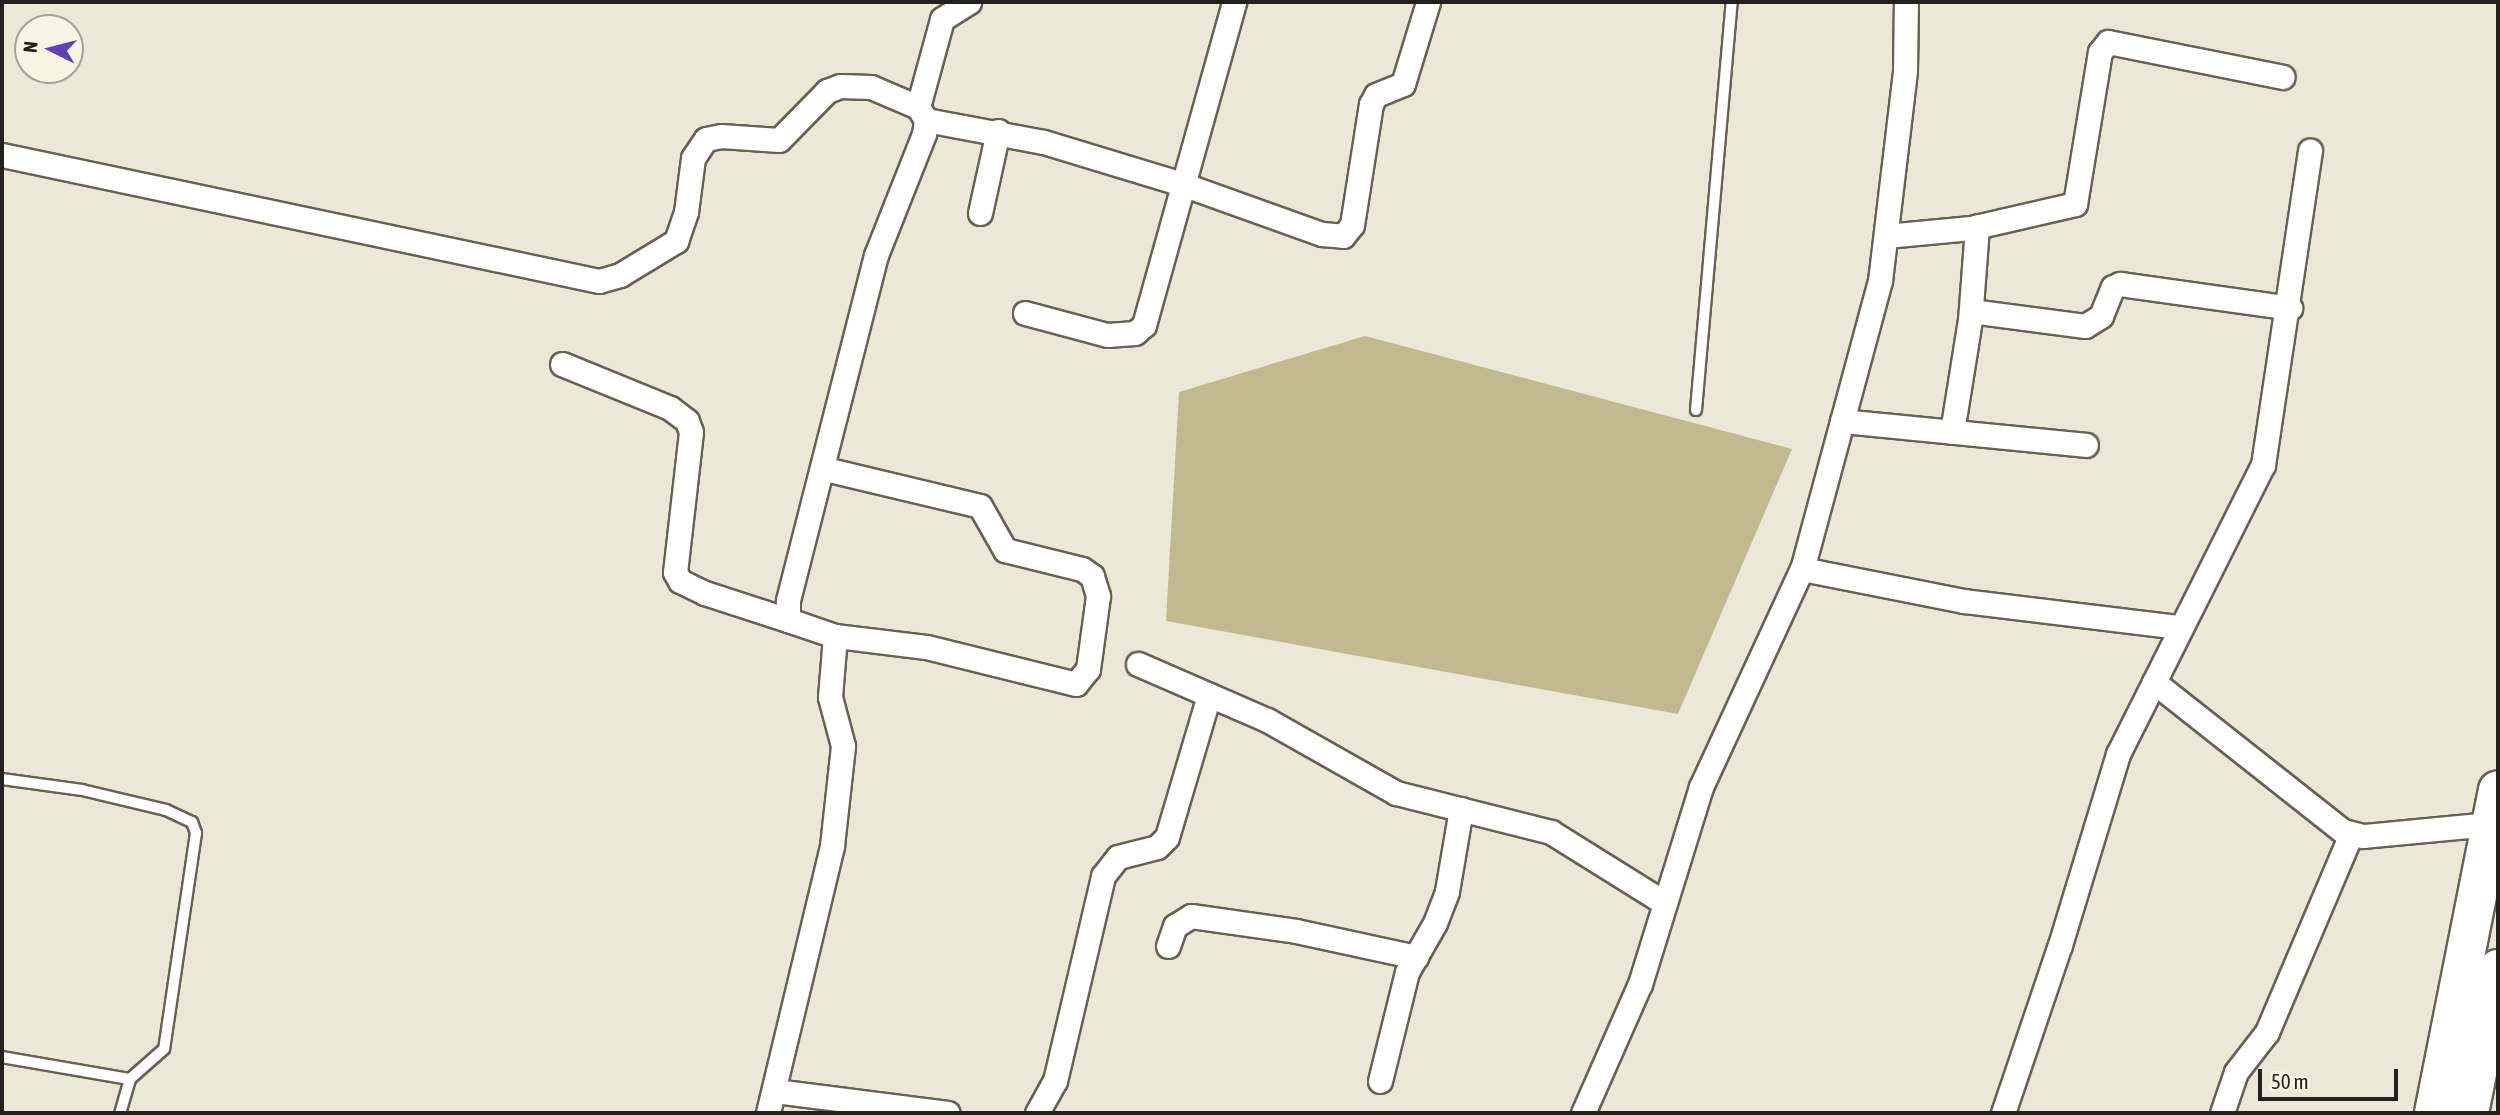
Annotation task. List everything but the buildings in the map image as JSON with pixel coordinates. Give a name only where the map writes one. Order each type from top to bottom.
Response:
[{"type":"highway","points":[[2434,1113],[2495,807]]},
{"type":"highway","points":[[2469,1113],[2498,969]]},
{"type":"street","points":[[788,620],[788,601],[825,468],[876,255],[886,225],[907,186],[942,19],[969,2]]},
{"type":"street","points":[[1025,313],[1107,335],[1135,333],[1149,310],[1234,2]]},
{"type":"street","points":[[2,155],[599,281],[620,275],[676,241],[684,222],[694,158],[706,139],[721,136],[779,140],[827,90],[840,86],[871,87],[922,114],[998,131],[1182,184],[1336,237],[1349,232],[1371,104],[1376,96],[1403,84],[1428,2]]},
{"type":"street","points":[[1583,1113],[1640,984],[1663,902],[1702,787],[1802,569],[1880,281],[1905,70],[1906,2]]},
{"type":"street","points":[[1886,236],[1977,226],[2075,204],[2100,52],[2108,42],[2283,77]]},
{"type":"street","points":[[980,213],[998,131]]},
{"type":"street","points":[[2003,1113],[2060,945],[2118,754],[2263,465],[2290,308],[2310,150]]},
{"type":"street","points":[[1952,432],[1970,311],[1977,226]]},
{"type":"street","points":[[1970,311],[2085,326],[2101,316],[2110,291],[2120,284],[2290,308]]},
{"type":"street","points":[[562,364],[670,408],[687,421],[691,432],[675,572],[680,581],[705,593],[835,636],[926,647],[1076,684],[1088,669],[1098,596],[1092,576],[1082,569],[1005,550],[980,506],[825,468]]},
{"type":"street","points":[[1842,421],[2086,445]]},
{"type":"street","points":[[1802,569],[1964,601],[2180,627]]},
{"type":"street","points":[[768,1113],[839,813],[843,746],[829,683],[835,636]]},
{"type":"street","points":[[1138,664],[1267,720],[1396,793],[1551,832],[1663,902]]},
{"type":"street","points":[[2154,682],[2351,834],[2495,807]]},
{"type":"street","points":[[1037,1113],[1055,1082],[1103,876],[1118,857],[1157,847],[1167,837],[1209,695]]},
{"type":"street","points":[[1380,1081],[1407,972],[1447,891],[1461,809]]},
{"type":"street","points":[[2222,1113],[2235,1072],[2272,1021],[2351,834]]},
{"type":"street","points":[[1168,946],[1175,926],[1191,916],[1296,931],[1416,957]]},
{"type":"street","points":[[775,1091],[940,1113]]},
{"type":"lane","points":[[1696,410],[1732,2]]},
{"type":"lane","points":[[2,779],[82,790],[174,812],[192,822],[196,833],[194,863],[164,1049],[130,1079],[120,1113]]},
{"type":"lane","points":[[2,1057],[130,1079]]},
{"type":"shaded area","points":[[1365,336],[1792,449],[1678,714],[1166,621],[1179,392]]}]
